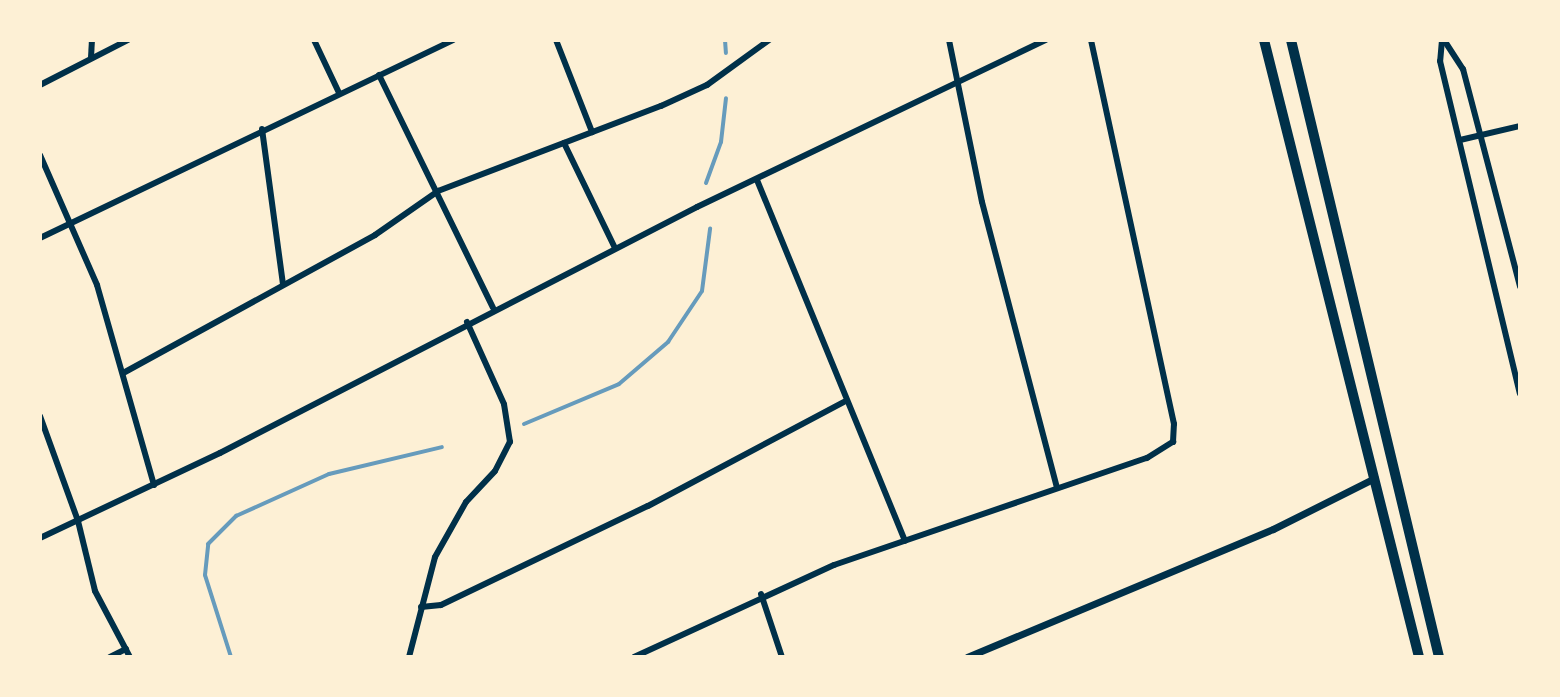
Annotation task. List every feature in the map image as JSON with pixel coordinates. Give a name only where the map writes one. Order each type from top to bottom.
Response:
[{"type":"highway","points":[[1264,40],[1419,657]]},
{"type":"highway","points":[[1291,40],[1439,657]]},
{"type":"street","points":[[91,58],[92,40]]},
{"type":"street","points":[[40,85],[128,40]]},
{"type":"street","points":[[314,40],[339,93]]},
{"type":"street","points":[[40,238],[453,40]]},
{"type":"street","points":[[556,40],[592,132]]},
{"type":"street","points":[[125,372],[423,206],[438,191],[707,85],[769,40]]},
{"type":"street","points":[[949,40],[982,202],[1057,487]]},
{"type":"street","points":[[40,538],[154,485],[493,308],[1046,40]]},
{"type":"street","points":[[634,657],[761,594],[1164,451],[1176,434],[1091,40]]},
{"type":"street","points":[[1443,40],[1461,62],[1520,287]]},
{"type":"street","points":[[1443,40],[1440,61],[1520,394]]},
{"type":"street","points":[[379,75],[493,308]]},
{"type":"street","points":[[1460,140],[1520,126]]},
{"type":"street","points":[[262,129],[283,285]]},
{"type":"street","points":[[564,143],[615,248]]},
{"type":"street","points":[[40,155],[74,222],[125,372],[154,485]]},
{"type":"street","points":[[757,180],[844,402],[905,541]]},
{"type":"street","points":[[409,657],[421,607],[448,529],[495,471],[510,442],[504,404],[467,322]]},
{"type":"street","points":[[421,607],[441,605],[648,506],[844,402]]},
{"type":"street","points":[[40,416],[78,521],[95,591],[130,657]]},
{"type":"street","points":[[967,657],[1273,529],[1375,478]]},
{"type":"street","points":[[761,594],[782,657]]},
{"type":"street","points":[[110,657],[126,649]]},
{"type":"waterway","points":[[725,40],[726,53]]},
{"type":"waterway","points":[[706,183],[721,142],[726,98]]},
{"type":"waterway","points":[[524,424],[619,384],[668,342],[702,291],[710,229]]},
{"type":"waterway","points":[[231,657],[205,575],[208,544],[236,516],[329,474],[442,447]]}]
